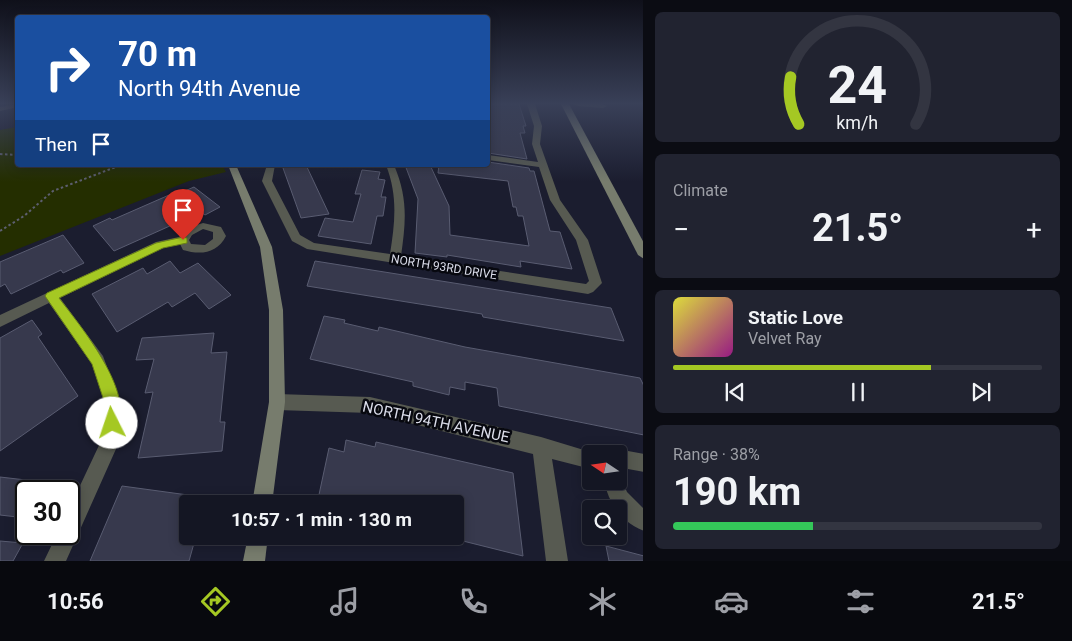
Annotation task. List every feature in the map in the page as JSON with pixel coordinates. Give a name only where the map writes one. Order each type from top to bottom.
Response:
[{"type":"street","points":[[490,158],[543,164],[536,144],[538,130]]},
{"type":"street","points":[[579,130],[643,255]]},
{"type":"street","name":"NORTH 93RD DRIVE","points":[[271,167],[268,181],[296,238],[319,248],[588,289],[596,283],[595,275],[582,240],[555,200],[543,164]]},
{"type":"street","points":[[233,167],[266,247],[276,310],[278,402],[263,495]]},
{"type":"street","points":[[391,167],[400,188],[402,201],[395,260]]},
{"type":"street","points":[[0,321],[160,245],[183,240]]},
{"type":"street","points":[[51,296],[98,361],[114,407],[111,440],[80,506]]},
{"type":"street","name":"NORTH 94TH AVENUE","points":[[278,402],[370,405],[582,457]]},
{"type":"street","points":[[541,446],[557,561]]},
{"type":"street","points":[[628,460],[643,463]]},
{"type":"street","points":[[617,490],[623,503],[643,521]]},
{"type":"street","points":[[54,561],[62,545]]},
{"type":"street","points":[[254,561],[257,545]]},
{"type":"path","points":[[0,154],[15,154]]},
{"type":"path","points":[[0,231],[24,216],[53,191],[115,167]]},
{"type":"green space","points":[[0,130],[15,130],[15,167],[223,167],[226,172],[189,181],[0,256]]},
{"type":"building","points":[[490,130],[524,130],[525,133],[520,133],[527,159],[490,153]]},
{"type":"building","points":[[490,162],[529,168],[530,171],[534,171],[550,231],[560,232],[572,269],[520,261],[521,267],[447,255],[447,257],[415,253],[418,199],[406,167],[431,167],[449,206],[450,235],[529,246],[523,216],[518,216],[516,207],[513,207],[508,181],[438,173],[439,167],[490,167]]},
{"type":"building","points":[[307,167],[329,214],[301,218],[283,168]]},
{"type":"building","points":[[362,170],[380,172],[378,179],[385,180],[381,197],[386,197],[383,216],[377,216],[371,244],[318,236],[325,218],[353,222],[361,194],[355,194]]},
{"type":"building","points":[[194,187],[220,207],[205,215],[201,212],[114,251],[93,226],[110,218],[112,220],[176,192],[178,194]]},
{"type":"building","points":[[63,235],[84,263],[63,273],[61,270],[11,294],[5,284],[0,287],[0,262]]},
{"type":"building","points":[[170,261],[180,273],[198,263],[231,295],[209,309],[195,293],[172,307],[168,302],[117,332],[92,294],[143,268],[147,274]]},
{"type":"building","points":[[315,261],[611,308],[624,341],[483,317],[482,314],[307,286]]},
{"type":"building","points":[[324,316],[345,320],[344,323],[378,331],[379,327],[465,347],[640,378],[643,384],[643,435],[499,406],[497,388],[465,382],[465,390],[450,387],[449,395],[413,386],[413,382],[310,359]]},
{"type":"building","points":[[32,320],[42,334],[38,337],[78,396],[0,451],[0,338]]},
{"type":"building","points":[[214,333],[211,353],[227,352],[220,422],[225,422],[222,451],[138,458],[153,392],[145,393],[154,359],[136,360],[142,338]]},
{"type":"building","points":[[346,440],[375,447],[376,442],[513,473],[523,556],[464,541],[464,495],[319,495],[329,448],[344,452]]},
{"type":"building","points":[[0,477],[26,480],[15,480],[15,517],[0,515]]},
{"type":"building","points":[[122,486],[188,495],[179,495],[179,545],[193,545],[189,561],[90,561]]},
{"type":"building","points":[[0,541],[22,545],[13,561],[0,561]]},
{"type":"building","points":[[606,546],[643,556],[643,561],[609,561]]},
{"type":"route","points":[[112,423],[114,407],[98,361],[51,296],[160,245],[183,240]]}]
